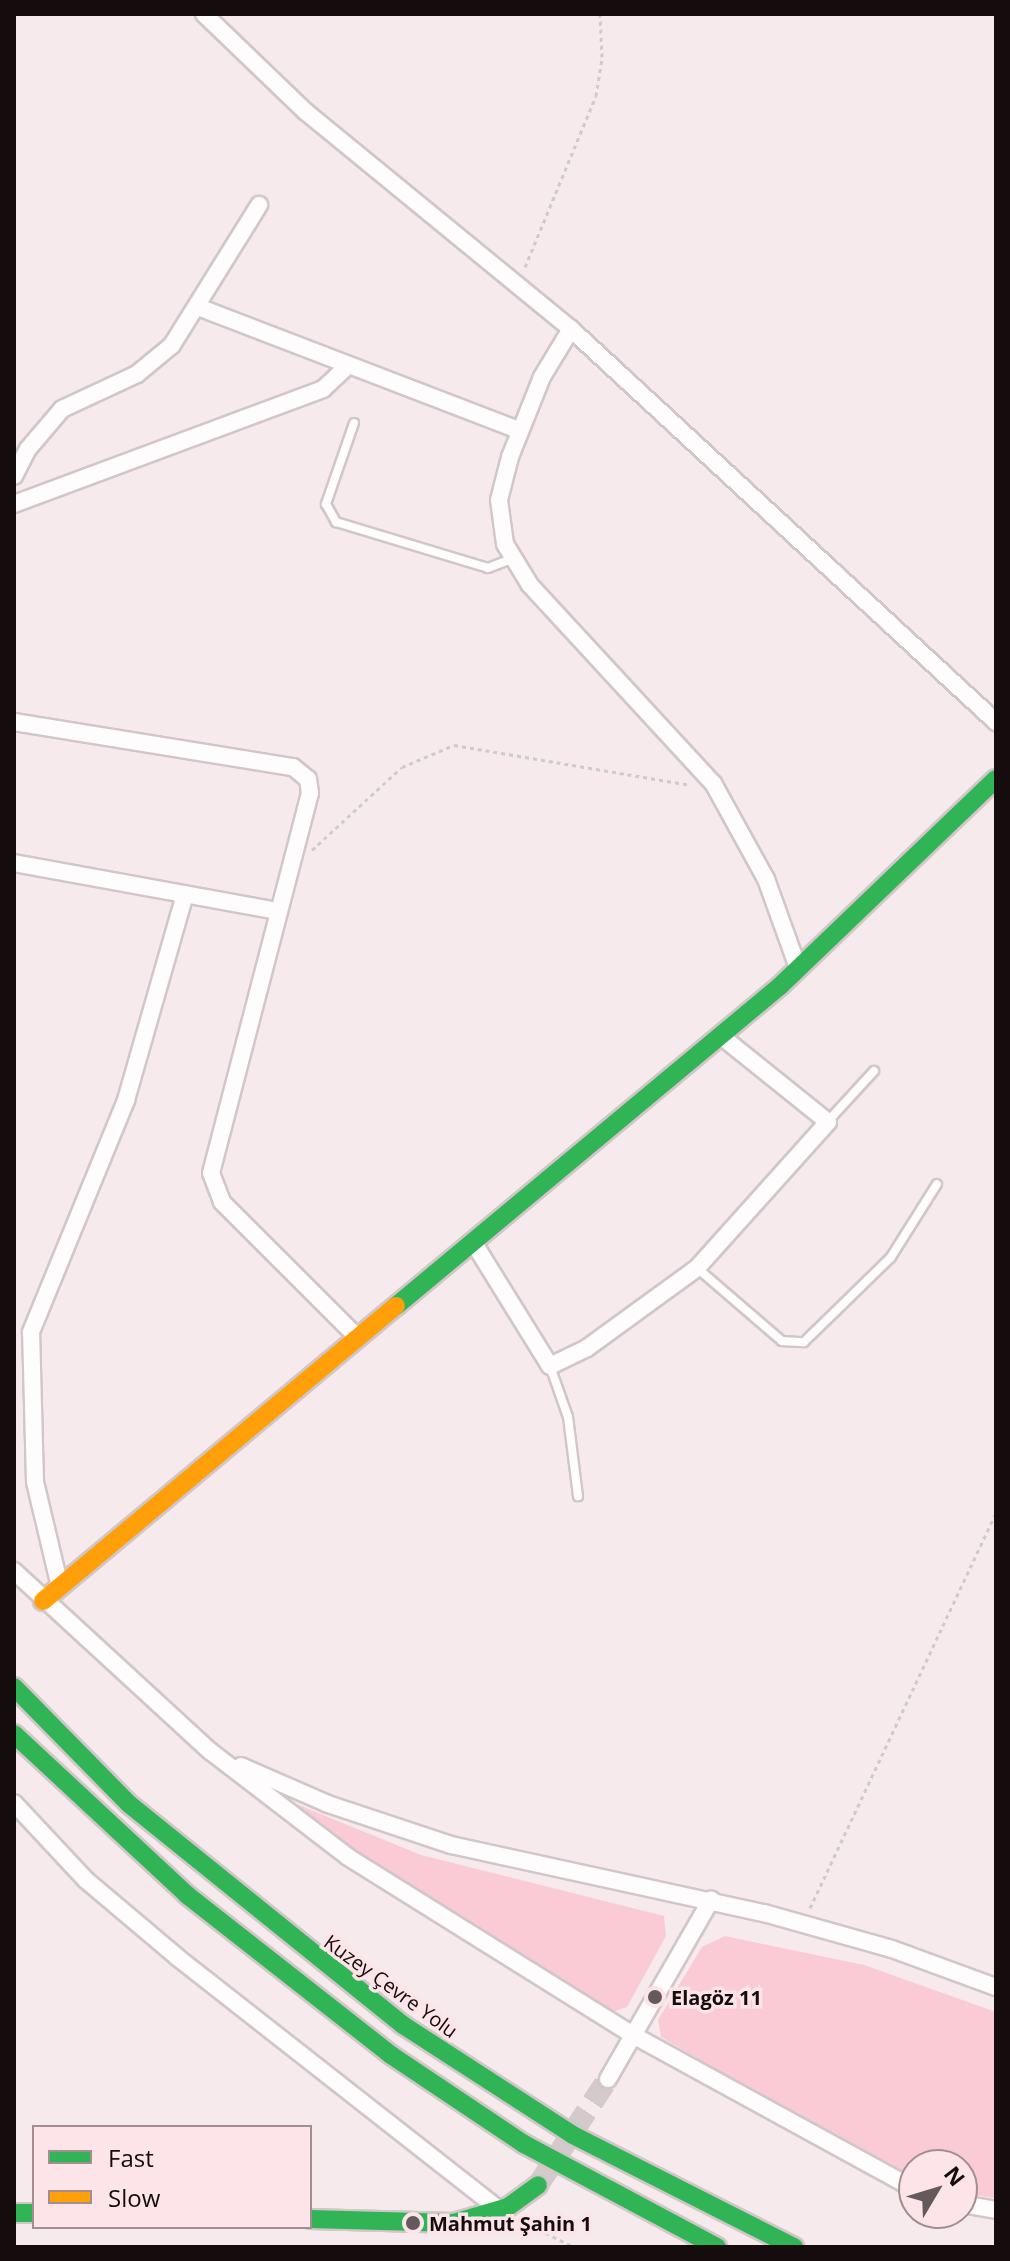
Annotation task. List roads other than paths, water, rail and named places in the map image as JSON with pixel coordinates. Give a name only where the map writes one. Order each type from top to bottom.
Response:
[{"type":"main road","points":[[43,1601],[358,1338],[475,1245],[721,1036],[798,968],[996,779]]},
{"type":"main road","name":"Kuzey Çevre Yolu","points":[[14,1687],[129,1804],[403,2025],[573,2135],[794,2247]]},
{"type":"main road","points":[[14,1734],[187,1895],[391,2055],[524,2144],[717,2247]]},
{"type":"main road","points":[[312,2219],[435,2224],[500,2210],[538,2185]]},
{"type":"street","points":[[204,14],[306,112],[571,329],[996,722]]},
{"type":"street","points":[[14,476],[28,449],[62,409],[147,367],[172,345],[259,205]]},
{"type":"street","points":[[198,307],[347,367],[455,402],[519,430]]},
{"type":"street","points":[[571,329],[519,430],[499,500],[501,530],[511,559],[713,783],[766,879],[798,968]]},
{"type":"street","points":[[14,504],[323,389],[347,367]]},
{"type":"street","points":[[14,722],[299,769],[310,793],[211,1173],[222,1202],[358,1338]]},
{"type":"street","points":[[14,863],[279,911]]},
{"type":"street","points":[[60,1587],[35,1482],[31,1332],[126,1100],[185,894]]},
{"type":"street","points":[[475,1245],[550,1366],[587,1348],[697,1268],[828,1122],[721,1036]]},
{"type":"street","points":[[14,1571],[43,1601],[210,1751],[348,1857],[633,2035],[898,2180]]},
{"type":"street","points":[[210,1751],[328,1804],[451,1845],[711,1900],[803,1924],[996,1987]]},
{"type":"street","points":[[14,1803],[86,1880],[177,1957],[500,2210]]},
{"type":"street","points":[[608,2079],[711,1900]]},
{"type":"street","points":[[978,2212],[996,2224]]},
{"type":"lane","points":[[354,423],[326,504],[336,522],[488,568],[511,559]]},
{"type":"lane","points":[[828,1122],[874,1071]]},
{"type":"lane","points":[[697,1268],[782,1341],[804,1342],[891,1257],[937,1184]]},
{"type":"lane","points":[[550,1366],[568,1417],[578,1496]]},
{"type":"tunnel","points":[[538,2185],[608,2079]]},
{"type":"place","name":"Elagöz 11","points":[[655,1997]]},
{"type":"place","name":"Mahmut Şahin 1","points":[[413,2223]]}]
